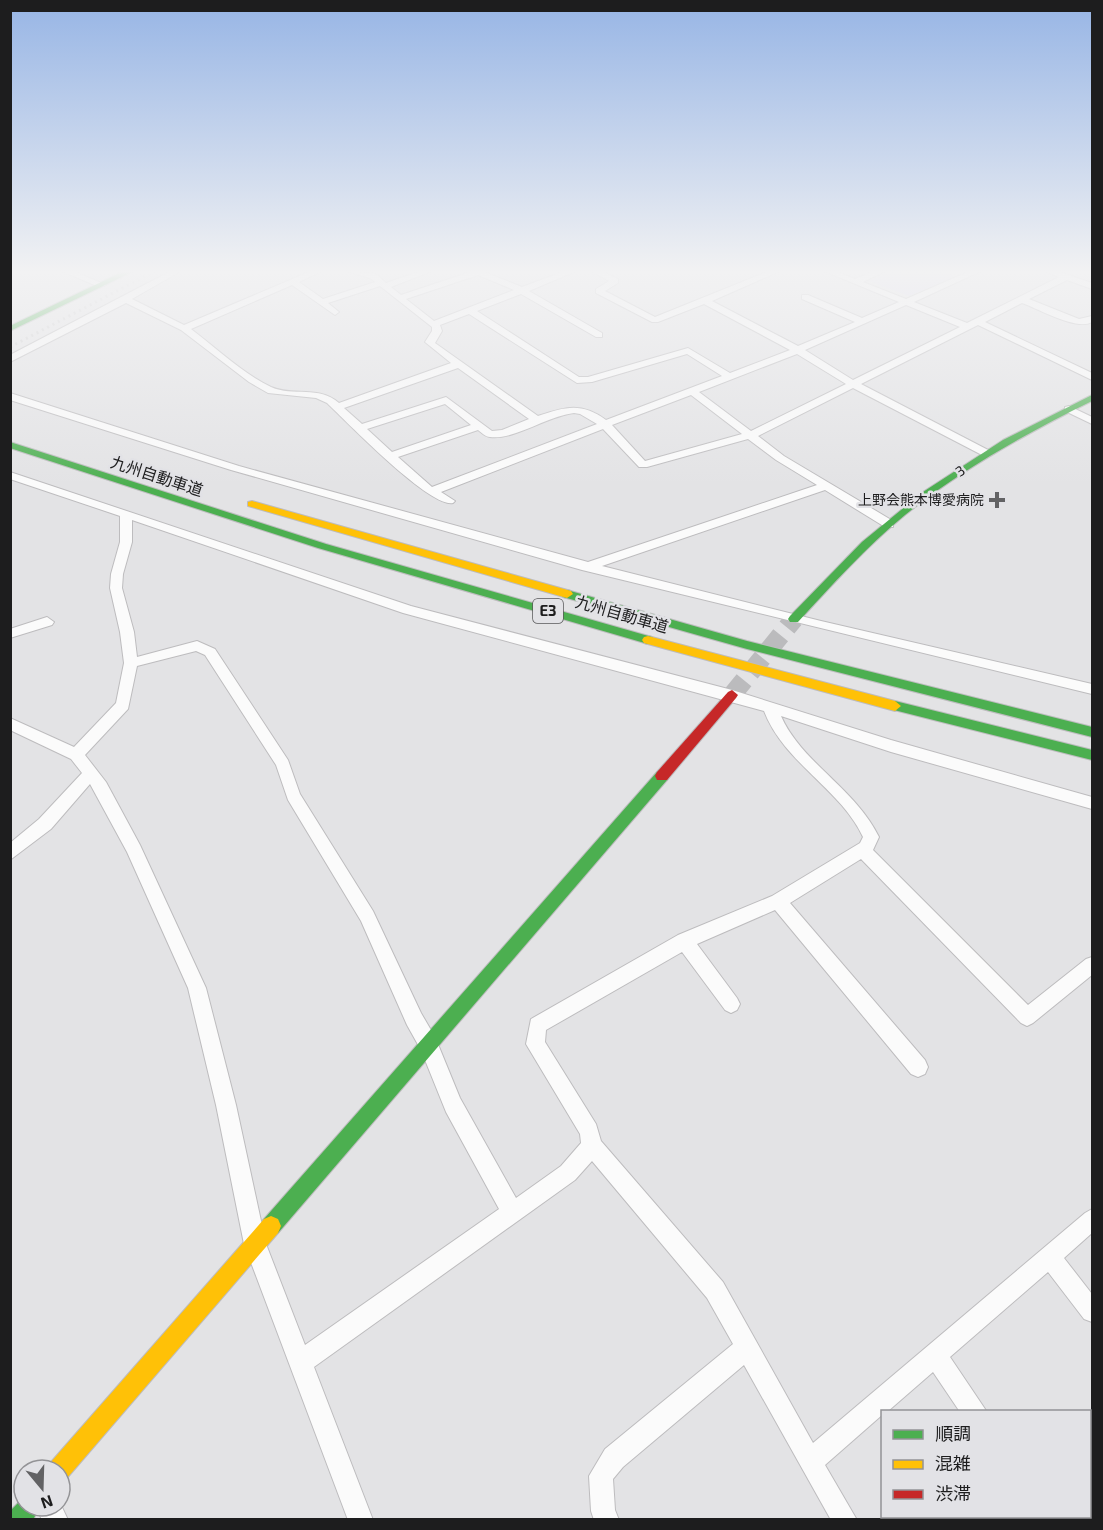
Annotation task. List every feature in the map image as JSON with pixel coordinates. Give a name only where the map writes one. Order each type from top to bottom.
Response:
[{"type":"main road","name":"3","points":[[794,619],[889,524],[986,453],[1092,398]]},
{"type":"main road","name":"九州自動車道","points":[[10,445],[325,547],[503,598],[749,667],[1092,755]]},
{"type":"main road","name":"九州自動車道","points":[[235,499],[747,645],[1092,732]]},
{"type":"main road","points":[[69,1458],[732,695]]},
{"type":"street","points":[[10,359],[42,342]]},
{"type":"street","points":[[203,342],[252,380],[272,391],[318,395],[337,406],[424,487],[449,501]]},
{"type":"street","points":[[432,342],[432,345],[537,420]]},
{"type":"street","points":[[519,342],[577,380],[589,380],[688,351],[730,377]]},
{"type":"street","points":[[784,342],[853,384],[986,453]]},
{"type":"street","points":[[432,491],[815,342]]},
{"type":"street","points":[[360,428],[446,400],[452,402],[486,432],[499,434],[560,412],[576,409],[604,423],[643,465],[751,435],[937,342]]},
{"type":"street","points":[[1020,342],[1092,377]]},
{"type":"street","points":[[337,406],[459,364]]},
{"type":"street","points":[[692,390],[780,458],[889,524]]},
{"type":"street","points":[[10,396],[246,471],[586,567],[1092,689]]},
{"type":"street","points":[[1069,409],[1092,420]]},
{"type":"street","points":[[390,456],[478,426]]},
{"type":"street","points":[[10,475],[198,541],[408,610],[732,695],[891,746],[1092,803]]},
{"type":"street","points":[[586,567],[827,486]]},
{"type":"street","points":[[76,755],[123,705],[131,663],[127,632],[116,588],[117,574],[126,542],[126,514]]},
{"type":"street","points":[[10,634],[47,622]]},
{"type":"street","points":[[131,663],[197,646],[210,652],[283,764],[293,796],[367,916],[414,1019],[428,1044],[453,1106],[512,1212]]},
{"type":"street","points":[[770,707],[773,718],[795,746],[860,818],[871,837],[867,848],[778,901],[684,941],[538,1025],[535,1044],[589,1131],[592,1146],[715,1290],[810,1462],[845,1520]]},
{"type":"street","points":[[10,723],[76,755],[101,786],[134,850],[197,988],[226,1105],[255,1244],[361,1520]]},
{"type":"street","points":[[10,853],[45,824],[91,773]]},
{"type":"street","points":[[862,850],[1027,1017],[1092,965]]},
{"type":"street","points":[[778,901],[918,1067]]},
{"type":"street","points":[[684,941],[731,1004]]},
{"type":"street","points":[[300,1363],[568,1173],[592,1146]]},
{"type":"street","points":[[810,1462],[1092,1220]]},
{"type":"street","points":[[1049,1256],[1092,1311]]},
{"type":"street","points":[[608,1520],[603,1511],[601,1476],[614,1458],[747,1347]]},
{"type":"street","points":[[935,1355],[974,1410]]},
{"type":"tunnel","points":[[732,695],[794,619]]},
{"type":"railway","points":[[10,347],[19,342]]},
{"type":"traffic: fast","points":[[794,619],[866,544],[926,494],[979,458],[1035,426],[1092,398]]},
{"type":"traffic: fast","points":[[10,445],[322,546],[648,640]]},
{"type":"traffic: fast","points":[[567,594],[747,645],[1092,732]]},
{"type":"traffic: fast","points":[[895,706],[1092,755]]},
{"type":"traffic: fast","points":[[271,1226],[662,776]]},
{"type":"traffic: slow","points":[[252,504],[567,594]]},
{"type":"traffic: slow","points":[[648,640],[895,706]]},
{"type":"traffic: slow","points":[[69,1458],[271,1226]]},
{"type":"traffic: jam","points":[[662,776],[732,695]]},
{"type":"place","name":"上野会熊本博愛病院","points":[[997,500]]}]
